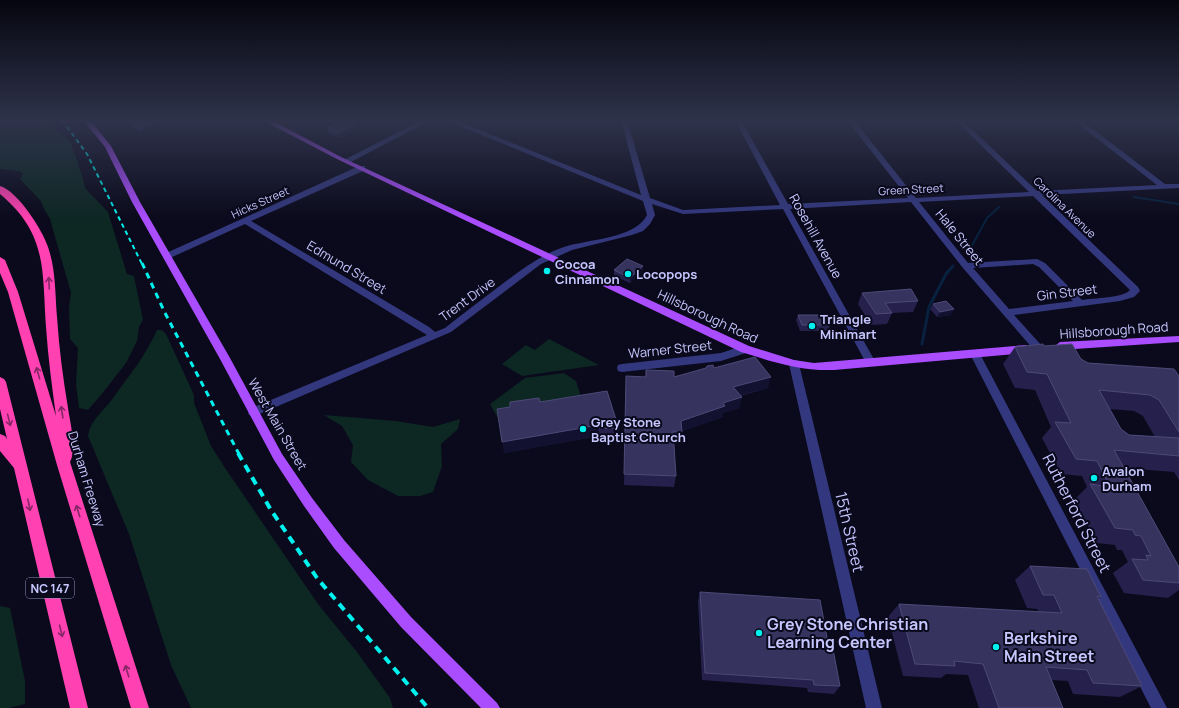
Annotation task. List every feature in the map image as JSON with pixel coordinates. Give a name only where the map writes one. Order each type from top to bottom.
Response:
[{"type":"highway","points":[[0,189],[18,206],[30,221],[39,237],[46,259],[53,337],[67,442],[64,465]]},
{"type":"highway","name":"Durham Freeway","points":[[0,260],[13,292],[64,465],[140,708]]},
{"type":"highway","name":"NC 147","points":[[0,382],[21,467],[34,530],[79,708]]},
{"type":"highway","points":[[0,440],[21,467]]},
{"type":"main road","name":"West Main Street","points":[[112,153],[136,202],[278,457],[339,544],[406,622],[492,708]]},
{"type":"main road","name":"Hillsborough Road","points":[[330,153],[745,349],[794,364],[814,367],[1046,347],[1179,339]]},
{"type":"street","points":[[346,161],[362,153]]},
{"type":"street","name":"Green Street","points":[[531,153],[674,210],[683,212],[1179,186]]},
{"type":"street","points":[[633,153],[646,199]]},
{"type":"street","name":"Rosehill Avenue","points":[[756,153],[871,363]]},
{"type":"street","name":"Hale Street","points":[[876,153],[966,266],[1006,313],[1046,347]]},
{"type":"street","name":"Carolina Avenue","points":[[992,153],[1135,289],[1135,292],[1132,295]]},
{"type":"street","points":[[1120,153],[1164,186]]},
{"type":"street","name":"Hicks Street","points":[[167,256],[362,168]]},
{"type":"street","name":"Trent Drive","points":[[253,412],[448,330],[462,321],[538,262],[549,256],[574,246],[621,236],[639,229],[651,217],[646,199]]},
{"type":"street","name":"Edmund Street","points":[[246,221],[420,325],[434,336]]},
{"type":"street","points":[[966,266],[1034,261],[1042,265],[1081,304]]},
{"type":"street","name":"Gin Street","points":[[1006,313],[1081,304],[1132,295]]},
{"type":"street","name":"Warner Street","points":[[622,368],[721,357],[745,349]]},
{"type":"street","name":"Rutherford Street","points":[[975,354],[1159,708]]},
{"type":"street","name":"15th Street","points":[[794,364],[874,708]]},
{"type":"green space","points":[[0,153],[74,153],[85,188],[108,212],[127,274],[134,276],[143,320],[139,327],[137,341],[126,363],[88,410],[79,408],[76,385],[78,348],[70,339],[69,308],[71,293],[50,219],[41,201],[20,179],[23,174],[19,171],[0,169]]},
{"type":"green space","points":[[157,330],[162,330],[166,334],[194,395],[194,403],[211,446],[318,604],[357,652],[390,698],[393,708],[191,708],[171,665],[129,534],[88,436],[95,420],[137,365]]},
{"type":"green space","points":[[549,339],[599,365],[522,376],[502,364],[526,345],[535,350]]},
{"type":"green space","points":[[564,373],[576,381],[584,406],[499,420],[490,404],[525,378]]},
{"type":"green space","points":[[324,415],[396,421],[433,427],[460,419],[458,429],[441,444],[442,466],[433,492],[420,496],[398,496],[368,480],[351,462],[353,445],[342,426]]},
{"type":"green space","points":[[0,606],[10,608],[25,681],[25,704],[9,708],[0,708]]},
{"type":"building","points":[[627,259],[643,266],[630,278],[614,270]]},
{"type":"building","points":[[911,289],[918,301],[885,303],[892,313],[876,314],[862,293]]},
{"type":"building","points":[[946,301],[954,309],[940,312],[933,304]]},
{"type":"building","points":[[798,315],[826,315],[830,325],[802,325]]},
{"type":"building","points":[[1043,344],[1044,346],[1072,344],[1081,359],[1088,363],[1174,369],[1179,376],[1179,432],[1159,400],[1150,395],[1099,390],[1121,429],[1129,435],[1179,438],[1179,456],[1114,450],[1179,567],[1179,583],[1143,580],[1132,559],[1148,560],[1146,555],[1151,556],[1141,536],[1135,535],[1133,530],[1115,528],[1090,484],[1110,487],[1097,461],[1076,459],[1055,422],[1071,423],[1047,374],[1027,372],[1015,347]]},
{"type":"building","points":[[755,357],[771,377],[733,387],[742,397],[723,403],[725,406],[681,421],[682,432],[673,431],[676,476],[624,474],[626,376],[646,377],[646,370],[674,371],[674,377],[706,368],[707,366],[713,365],[714,368]]},
{"type":"building","points":[[607,391],[619,429],[599,428],[599,425],[502,442],[497,409],[510,407],[510,402],[539,398],[540,402]]},
{"type":"building","name":"Berkshire Main Street","points":[[1030,566],[1087,569],[1101,597],[1097,596],[1142,686],[1093,683],[1087,670],[1046,667],[1063,708],[999,708],[983,664],[954,661],[955,666],[915,664],[899,604],[1062,613],[1054,595],[1043,595]]},
{"type":"building","name":"Grey Stone Christian Learning Center","points":[[700,592],[820,600],[829,648],[833,649],[840,686],[814,685],[813,680],[705,673]]},
{"type":"waterway","points":[[1134,197],[1179,204]]},
{"type":"waterway","points":[[968,253],[987,218],[999,207]]},
{"type":"waterway","points":[[922,344],[929,307],[946,274],[953,266]]},
{"type":"railway","points":[[86,153],[142,264]]},
{"type":"railway","points":[[142,263],[164,311],[239,454]]},
{"type":"railway","points":[[238,453],[271,510],[317,578],[428,708]]},
{"type":"place","name":"Cocoa Cinnamon","points":[[547,271]]},
{"type":"place","name":"Locopops","points":[[628,274]]},
{"type":"place","name":"Triangle Minimart","points":[[812,326]]},
{"type":"place","name":"Grey Stone Baptist Church","points":[[583,429]]},
{"type":"place","name":"Avalon Durham","points":[[1094,478]]},
{"type":"place","name":"Grey Stone Christian Learning Center","points":[[759,633]]},
{"type":"place","name":"Berkshire Main Street","points":[[996,647]]}]
